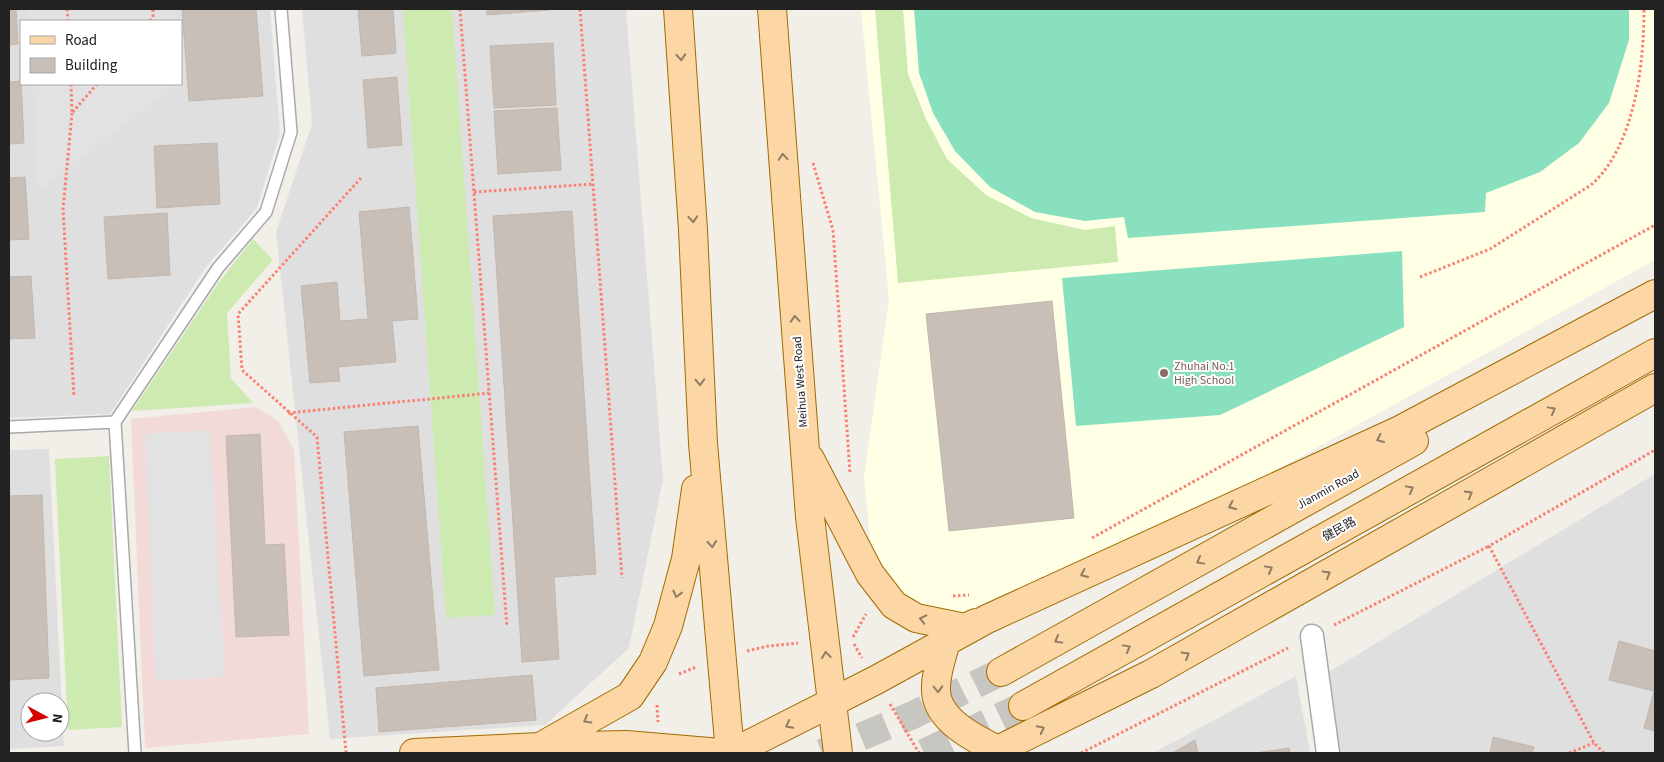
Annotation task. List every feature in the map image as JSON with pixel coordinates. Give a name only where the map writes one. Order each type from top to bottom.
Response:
[{"type":"main road","points":[[678,9],[694,230],[703,443],[731,753],[876,680],[987,618]]},
{"type":"main road","name":"Meihua West Road","points":[[772,9],[810,517],[838,753]]},
{"type":"main road","points":[[805,450],[870,574],[894,605],[916,618],[965,628],[1398,431],[1655,294]]},
{"type":"main road","name":"Jianmin Road","points":[[1001,672],[1655,307]]},
{"type":"main road","name":"健民路","points":[[1023,706],[1655,353]]},
{"type":"main road","points":[[946,641],[938,671],[936,692],[942,707],[955,725],[971,738],[995,752],[1151,674],[1655,388]]},
{"type":"main road","points":[[547,750],[630,696],[653,662],[668,626],[686,559],[703,443]]},
{"type":"main road","points":[[414,753],[547,750],[626,745],[721,753]]},
{"type":"street","points":[[1312,636],[1328,753]]},
{"type":"lane","points":[[135,753],[115,422],[218,268],[266,212],[291,132],[281,9]]},
{"type":"lane","points":[[9,427],[115,422]]},
{"type":"path","points":[[460,9],[507,627]]},
{"type":"path","points":[[580,9],[622,578]]},
{"type":"path","points":[[1420,277],[1490,249],[1591,186],[1604,174],[1618,150],[1628,123],[1639,80],[1644,42],[1644,9]]},
{"type":"path","points":[[71,85],[72,113],[63,209],[74,397]]},
{"type":"path","points":[[72,113],[96,85]]},
{"type":"path","points":[[811,156],[833,230],[850,478]]},
{"type":"path","points":[[346,753],[317,437],[242,370],[238,314],[361,178]]},
{"type":"path","points":[[474,192],[593,184]]},
{"type":"path","points":[[1087,541],[1655,225]]},
{"type":"path","points":[[288,413],[489,393]]},
{"type":"path","points":[[1081,753],[1489,546],[1655,450]]},
{"type":"path","points":[[1489,546],[1594,743],[1604,753]]},
{"type":"path","points":[[944,596],[973,595]]},
{"type":"path","points":[[672,676],[721,658],[768,646],[851,640],[919,753]]},
{"type":"path","points":[[658,704],[658,748]]},
{"type":"path","points":[[1569,753],[1594,743]]},
{"type":"shaded area","points":[[9,9],[270,9],[280,133],[257,208],[206,267],[110,414],[9,418]]},
{"type":"shaded area","points":[[29,9],[174,9],[175,20],[29,20]]},
{"type":"shaded area","points":[[302,9],[626,9],[663,479],[629,648],[545,725],[330,739],[276,232],[312,124]]},
{"type":"shaded area","name":"Zhuhai No.1 High School","points":[[861,9],[1655,9],[1655,260],[1042,600],[962,617],[938,616],[881,586],[871,547],[864,478],[889,299]]},
{"type":"shaded area","points":[[33,85],[176,85],[39,191]]},
{"type":"shaded area","points":[[256,407],[278,421],[294,449],[309,734],[145,748],[131,419]]},
{"type":"shaded area","points":[[210,430],[225,677],[156,681],[145,434]]},
{"type":"shaded area","points":[[49,449],[61,692],[20,692],[20,742],[64,742],[64,746],[9,749],[9,450]]},
{"type":"shaded area","points":[[1655,474],[1655,753],[1339,753],[1327,673]]},
{"type":"shaded area","points":[[1296,676],[1310,753],[1153,753]]},
{"type":"green space","points":[[403,9],[452,9],[495,615],[446,618]]},
{"type":"green space","points":[[875,9],[903,9],[908,74],[926,119],[947,159],[986,195],[1031,218],[1085,230],[1115,226],[1118,262],[898,283]]},
{"type":"green space","points":[[914,9],[1629,9],[1629,40],[1609,103],[1579,143],[1540,172],[1486,193],[1485,212],[1128,238],[1124,217],[1085,221],[1035,212],[990,187],[955,151],[933,113],[919,73]]},
{"type":"green space","points":[[253,239],[273,260],[227,313],[231,378],[253,403],[132,411],[217,285]]},
{"type":"green space","points":[[1402,251],[1404,327],[1220,415],[1076,426],[1062,278]]},
{"type":"green space","points":[[109,456],[122,727],[70,730],[70,692],[66,692],[55,459]]},
{"type":"building","points":[[9,9],[16,9],[18,44],[9,45]]},
{"type":"building","points":[[182,9],[256,9],[263,96],[189,101]]},
{"type":"building","points":[[358,9],[393,9],[396,53],[362,56]]},
{"type":"building","points":[[487,9],[550,9],[550,10],[487,15]]},
{"type":"building","points":[[553,43],[556,105],[494,108],[490,46]]},
{"type":"building","points":[[397,77],[402,145],[368,148],[363,80]]},
{"type":"building","points":[[20,81],[21,85],[24,143],[9,144],[9,82]]},
{"type":"building","points":[[557,108],[561,170],[498,174],[494,111]]},
{"type":"building","points":[[217,143],[220,204],[157,208],[154,146]]},
{"type":"building","points":[[25,177],[29,239],[9,240],[9,178]]},
{"type":"building","points":[[409,207],[418,319],[392,321],[396,362],[338,367],[340,381],[310,383],[301,286],[337,282],[340,321],[368,319],[359,212]]},
{"type":"building","points":[[572,211],[596,574],[554,577],[559,659],[522,662],[493,216]]},
{"type":"building","points":[[167,213],[170,275],[108,279],[104,217]]},
{"type":"building","points":[[31,276],[35,338],[9,339],[9,277]]},
{"type":"building","points":[[1052,301],[1074,518],[949,531],[926,314]]},
{"type":"building","points":[[418,426],[439,670],[364,676],[344,432]]},
{"type":"building","points":[[260,434],[265,545],[284,544],[289,635],[236,637],[226,436]]},
{"type":"building","points":[[42,495],[49,678],[9,680],[9,496]]},
{"type":"building","points":[[1619,641],[1655,651],[1655,731],[1644,728],[1654,691],[1609,680]]},
{"type":"building","points":[[532,675],[536,720],[379,732],[376,688]]},
{"type":"building","points":[[1493,737],[1534,747],[1532,753],[1490,753]]},
{"type":"building","points":[[1195,740],[1198,753],[1172,753]]},
{"type":"building","points":[[1289,748],[1290,753],[1256,753]]},
{"type":"tunnel","points":[[822,753],[913,715],[1001,672]]},
{"type":"tunnel","points":[[924,753],[1023,706]]},
{"type":"place","name":"Zhuhai No.1 High School","points":[[1164,373]]}]
